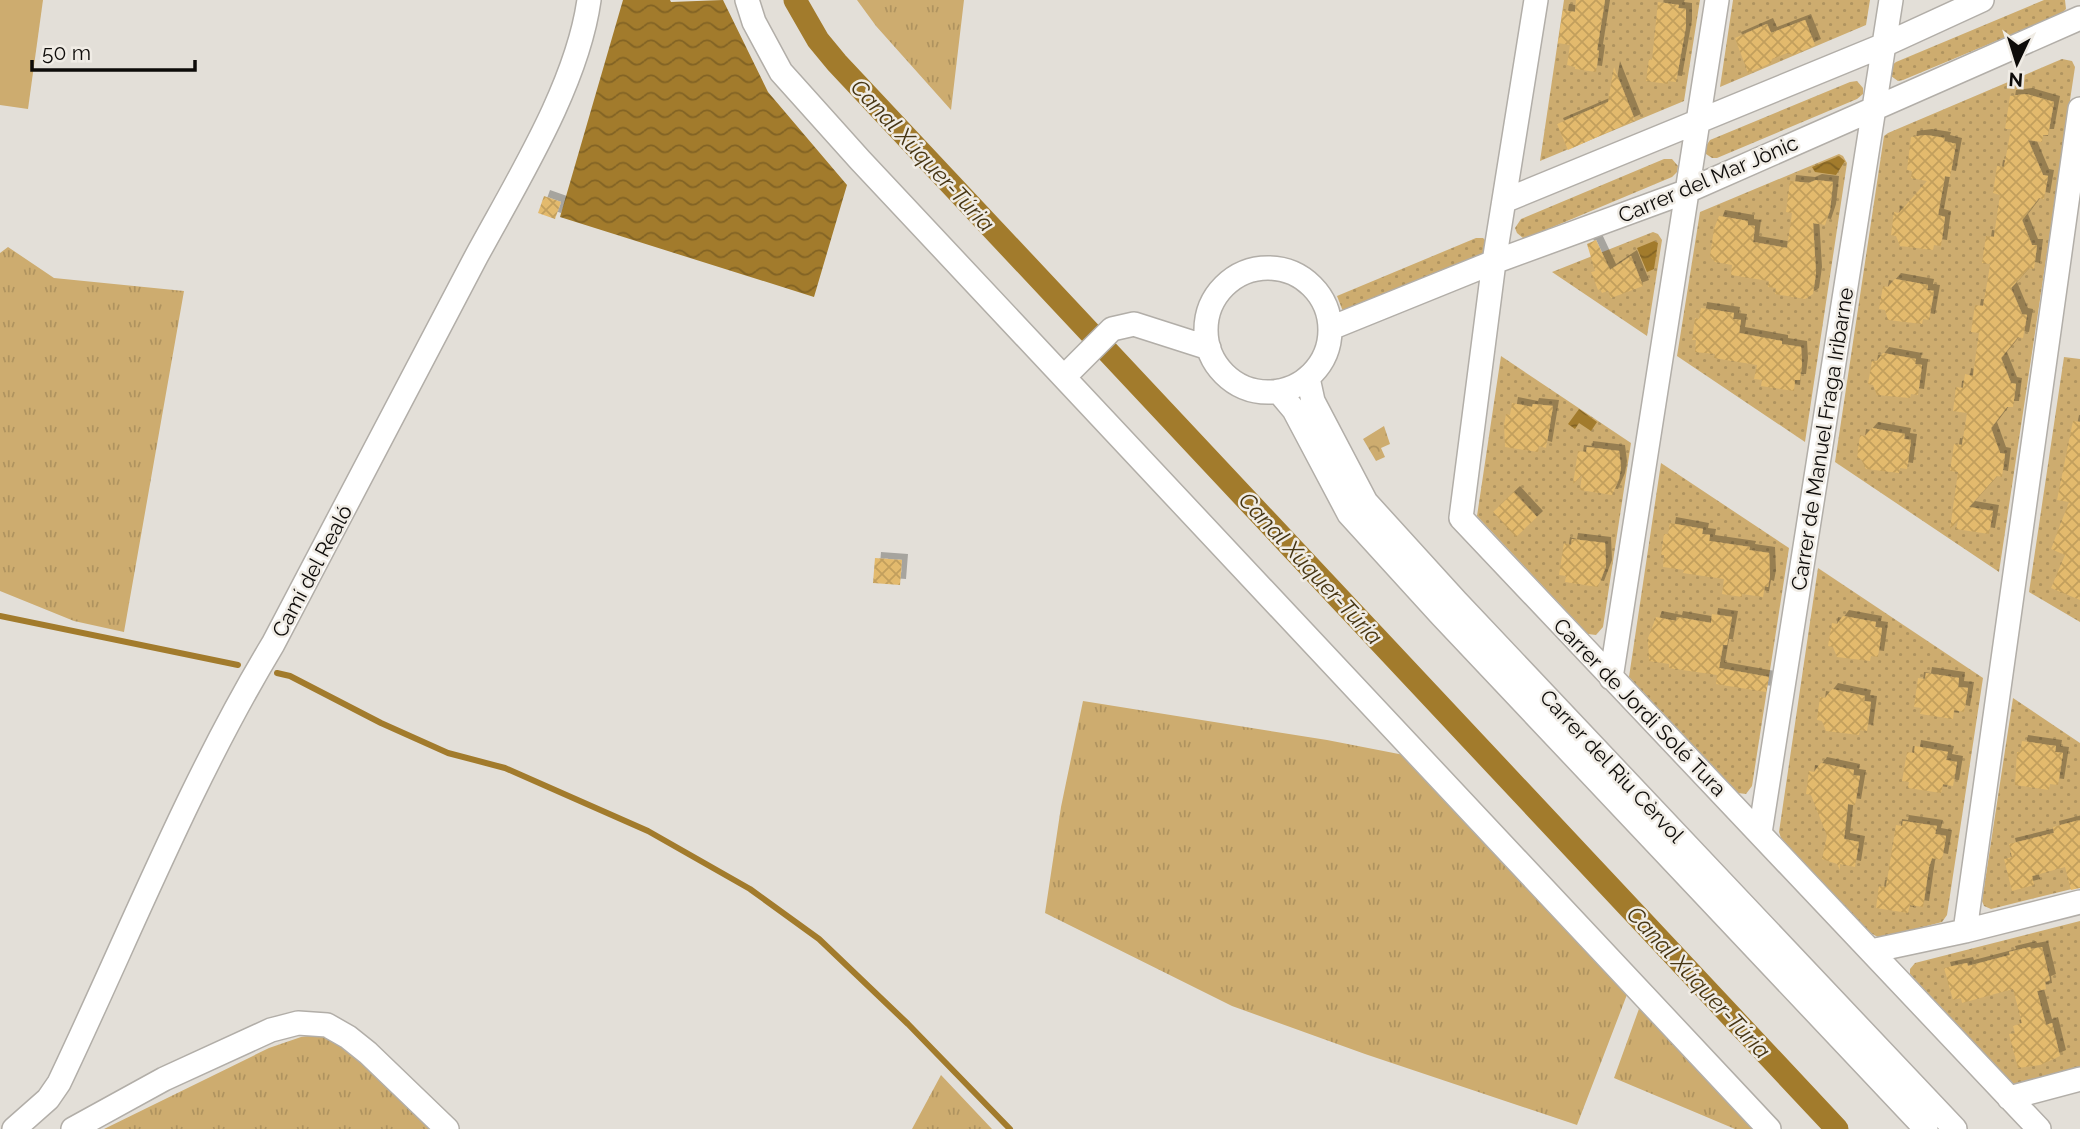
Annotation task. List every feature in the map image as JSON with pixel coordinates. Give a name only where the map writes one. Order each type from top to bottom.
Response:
[{"type":"street","name":"Camí del Realó","points":[[14,1129],[48,1099],[60,1083],[177,827],[240,699],[273,644],[519,180],[566,80],[586,21],[589,0]]},
{"type":"street","points":[[747,0],[754,22],[781,72],[860,160],[1070,371],[1769,1129]]},
{"type":"street","name":"Carrer de Jordi Solé Tura","points":[[1536,0],[1494,262],[1461,518],[2039,1129]]},
{"type":"street","points":[[1611,678],[1717,0]]},
{"type":"street","name":"Carrer de Manuel Fraga Iribarne","points":[[1760,834],[1891,0]]},
{"type":"street","points":[[1504,201],[1884,45],[1982,0]]},
{"type":"street","name":"Carrer del Mar Jònic","points":[[1331,328],[1494,262],[1685,192],[2080,18]]},
{"type":"street","points":[[1965,931],[2080,109]]},
{"type":"street","points":[[1258,269],[1279,269],[1299,276],[1315,289],[1326,307],[1331,328],[1321,364],[1308,378],[1294,387],[1278,391],[1260,391],[1243,386],[1228,377],[1216,364],[1209,348],[1206,327],[1211,306],[1222,288],[1238,275],[1258,269]]},
{"type":"street","points":[[1070,371],[1112,329],[1134,324],[1209,348]]},
{"type":"street","name":"Carrer del Riu Cèrvol","points":[[1308,378],[1313,401],[1366,502],[1456,601],[1955,1129]]},
{"type":"street","name":"Carrer del Riu Cèrvol","points":[[1278,391],[1294,410],[1349,514],[1926,1129]]},
{"type":"street","points":[[1871,951],[2080,902]]},
{"type":"street","points":[[73,1129],[176,1074],[271,1030],[298,1023],[327,1025],[348,1037],[447,1129]]},
{"type":"street","points":[[2009,1098],[2080,1079]]},
{"type":"green space","points":[[0,0],[43,0],[28,109],[0,105]]},
{"type":"green space","points":[[857,0],[964,0],[951,110],[876,26]]},
{"type":"green space","points":[[1564,0],[1700,0],[1684,101],[1540,161]]},
{"type":"green space","points":[[1733,0],[1870,0],[1866,25],[1720,87]]},
{"type":"green space","points":[[2044,0],[2065,0],[2066,9],[2061,14],[1903,80],[1898,81],[1891,76],[1891,66],[1896,62]]},
{"type":"green space","points":[[2062,59],[2072,61],[2075,67],[1999,572],[1835,462],[1884,136]]},
{"type":"green space","points":[[1857,81],[1863,88],[1863,94],[1857,99],[1717,158],[1706,154],[1704,149],[1710,140]]},
{"type":"green space","points":[[1839,154],[1847,163],[1805,442],[1677,356],[1700,212]]},
{"type":"green space","points":[[1664,159],[1672,159],[1678,166],[1672,177],[1529,237],[1523,238],[1517,233],[1515,228],[1521,219]]},
{"type":"green space","points":[[1653,232],[1662,240],[1647,336],[1552,272]]},
{"type":"green space","points":[[1476,238],[1483,238],[1488,243],[1485,255],[1344,314],[1337,296]]},
{"type":"green space","points":[[8,247],[54,278],[184,291],[124,632],[74,621],[0,591],[0,253]]},
{"type":"green space","points":[[1501,356],[1631,443],[1603,627],[1596,635],[1588,634],[1477,516]]},
{"type":"green space","points":[[2064,357],[2080,359],[2080,622],[2029,592]]},
{"type":"green space","points":[[1384,426],[1390,444],[1381,448],[1385,457],[1376,461],[1363,439]]},
{"type":"green space","points":[[1661,463],[1789,548],[1752,786],[1746,794],[1738,793],[1629,677]]},
{"type":"green space","points":[[1818,568],[1983,678],[1947,915],[1942,922],[1881,938],[1872,934],[1846,910],[1781,838],[1779,832]]},
{"type":"green space","points":[[2013,698],[2080,743],[2080,887],[1991,909],[1984,906],[1982,901]]},
{"type":"green space","points":[[1083,701],[1404,755],[1628,992],[1577,1125],[1232,1006],[1045,913],[1061,807]]},
{"type":"green space","points":[[2080,921],[2080,1067],[2013,1085],[1910,974],[1915,963]]},
{"type":"green space","points":[[1640,1006],[1757,1129],[1735,1129],[1614,1078]]},
{"type":"green space","points":[[315,1035],[339,1041],[440,1129],[104,1129],[269,1048]]},
{"type":"green space","points":[[941,1075],[992,1129],[912,1129]]},
{"type":"water","points":[[623,0],[723,0],[768,92],[847,185],[814,297],[560,217]]},
{"type":"water","points":[[1839,156],[1845,161],[1836,175],[1815,172],[1812,167]]},
{"type":"water","points":[[1654,241],[1658,243],[1654,269],[1647,272],[1637,248]]},
{"type":"water","points":[[1579,409],[1597,422],[1591,431],[1579,423],[1575,429],[1568,424]]},
{"type":"building","points":[[1576,0],[1605,0],[1596,72],[1567,65],[1570,45],[1558,43],[1563,10],[1575,12]]},
{"type":"building","points":[[1658,2],[1679,5],[1678,8],[1686,9],[1686,26],[1676,82],[1668,81],[1668,84],[1646,81],[1649,59],[1652,60]]},
{"type":"building","points":[[1805,20],[1815,45],[1793,55],[1787,53],[1772,59],[1771,63],[1748,73],[1735,38],[1767,24],[1771,33]]},
{"type":"building","points":[[1614,67],[1635,120],[1568,150],[1557,124],[1608,102]]},
{"type":"building","points":[[2026,94],[2054,102],[2048,135],[2043,135],[2042,142],[2028,140],[2043,175],[2048,176],[2044,199],[2039,198],[2022,220],[2032,245],[2037,245],[2034,269],[2029,268],[2011,288],[2022,314],[2027,315],[2023,338],[2018,337],[2001,358],[2011,383],[2016,384],[2013,407],[2007,407],[1991,428],[2000,453],[2005,454],[2002,477],[1997,476],[1969,507],[1993,511],[1989,534],[1956,529],[1958,521],[1950,529],[1958,472],[1950,471],[1954,444],[1962,445],[1967,413],[1953,411],[1956,387],[1963,388],[1965,374],[1973,376],[1979,333],[1971,332],[1975,305],[1983,306],[1989,272],[1990,264],[1982,263],[1986,236],[1994,237],[2000,195],[1993,193],[1997,166],[2004,167],[2011,129],[2005,129],[2010,96]]},
{"type":"building","points":[[1926,135],[1945,138],[1944,141],[1956,144],[1950,177],[1945,176],[1938,215],[1945,217],[1941,246],[1934,245],[1933,250],[1900,246],[1896,236],[1891,235],[1894,212],[1899,213],[1927,181],[1911,178],[1912,171],[1907,170],[1911,137]]},
{"type":"building","points":[[1816,180],[1833,182],[1830,210],[1825,225],[1813,223],[1816,273],[1813,294],[1805,299],[1775,294],[1776,288],[1768,287],[1769,281],[1731,275],[1732,265],[1715,262],[1710,256],[1719,216],[1748,221],[1748,225],[1755,226],[1753,242],[1787,248],[1792,213],[1786,212],[1790,181],[1809,183]]},
{"type":"building","points":[[544,196],[561,202],[555,219],[538,213]]},
{"type":"building","points":[[1596,240],[1610,270],[1631,256],[1643,286],[1611,298],[1608,291],[1602,293],[1598,290],[1591,272],[1595,271],[1587,244]]},
{"type":"building","points":[[1895,279],[1928,285],[1927,290],[1934,291],[1929,320],[1923,319],[1922,324],[1888,320],[1885,310],[1879,309],[1883,286],[1888,287]]},
{"type":"building","points":[[1701,308],[1734,313],[1733,319],[1741,320],[1739,333],[1801,347],[1800,380],[1795,380],[1794,391],[1761,386],[1762,380],[1754,379],[1757,365],[1714,358],[1715,354],[1695,352],[1696,340],[1692,340],[1695,318],[1699,319]]},
{"type":"building","points":[[1883,353],[1916,359],[1915,364],[1922,365],[1918,395],[1911,394],[1910,398],[1877,395],[1873,385],[1868,384],[1872,361],[1877,361]]},
{"type":"building","points":[[1512,403],[1532,407],[1533,404],[1553,406],[1546,448],[1539,446],[1538,452],[1505,447],[1504,425],[1506,414],[1510,415]]},
{"type":"building","points":[[2073,421],[2080,422],[2080,600],[2051,588],[2065,555],[2051,549],[2069,502],[2057,500]]},
{"type":"building","points":[[1872,428],[1905,434],[1904,439],[1911,440],[1907,469],[1900,468],[1899,473],[1866,469],[1861,459],[1857,458],[1860,435],[1865,436]]},
{"type":"building","points":[[1587,447],[1619,451],[1621,467],[1612,495],[1580,490],[1582,475],[1573,484],[1578,451],[1586,452]]},
{"type":"building","points":[[1514,492],[1537,517],[1516,537],[1493,512]]},
{"type":"building","points":[[1670,523],[1703,529],[1702,534],[1710,535],[1709,541],[1750,547],[1749,550],[1769,553],[1770,576],[1763,597],[1722,594],[1724,579],[1663,567],[1664,555],[1661,555],[1664,534],[1668,534]]},
{"type":"building","points":[[1572,539],[1605,543],[1606,566],[1598,587],[1565,582],[1566,576],[1559,575],[1564,543],[1571,545]]},
{"type":"building","points":[[875,558],[902,560],[900,585],[873,583]]},
{"type":"building","points":[[1712,614],[1732,617],[1719,668],[1769,677],[1766,692],[1716,684],[1717,675],[1669,668],[1669,664],[1649,661],[1648,638],[1656,617],[1676,621],[1677,617],[1711,623]]},
{"type":"building","points":[[1843,616],[1876,622],[1875,627],[1882,628],[1878,657],[1871,656],[1870,661],[1837,657],[1833,647],[1828,646],[1832,623],[1837,624]]},
{"type":"building","points":[[1926,673],[1959,678],[1958,687],[1968,688],[1964,712],[1954,710],[1953,719],[1920,714],[1921,708],[1914,707],[1918,678],[1925,679]]},
{"type":"building","points":[[1832,689],[1865,696],[1864,701],[1871,702],[1867,731],[1860,730],[1859,735],[1826,731],[1822,721],[1817,720],[1820,697],[1825,698]]},
{"type":"building","points":[[2022,741],[2056,746],[2055,752],[2063,753],[2058,785],[2050,784],[2049,790],[2015,785],[2017,752],[2020,752]]},
{"type":"building","points":[[1915,746],[1948,752],[1946,760],[1957,762],[1953,786],[1943,784],[1941,793],[1908,788],[1909,782],[1902,781],[1907,752],[1914,753]]},
{"type":"building","points":[[1821,763],[1854,770],[1853,775],[1860,776],[1855,805],[1848,804],[1844,839],[1859,842],[1855,867],[1840,864],[1840,870],[1837,864],[1822,859],[1827,836],[1811,795],[1806,794],[1809,771],[1814,772]]},
{"type":"building","points":[[2080,820],[2080,888],[2071,890],[2065,867],[2032,876],[2034,885],[2012,891],[2004,859],[2012,857],[2009,844],[2054,833],[2053,827]]},
{"type":"building","points":[[1903,821],[1937,826],[1935,834],[1946,836],[1942,860],[1932,858],[1929,867],[1923,907],[1910,905],[1908,913],[1876,908],[1879,886],[1886,887],[1896,825],[1902,826]]},
{"type":"building","points":[[2030,947],[2042,947],[2050,980],[2045,982],[2046,989],[2037,991],[2046,1025],[2052,1023],[2060,1056],[2040,1065],[2018,1068],[2009,1034],[2015,1033],[2013,1026],[2022,1023],[2013,989],[1962,1003],[1961,998],[1953,1000],[1944,968],[1967,963],[1968,966]]},
{"type":"waterway","name":"Canal Xúquer-Túria","points":[[795,0],[818,40],[837,63],[1837,1129]]},
{"type":"waterway","points":[[0,616],[238,665]]},
{"type":"waterway","points":[[277,673],[290,676],[381,723],[448,753],[505,768],[648,831],[750,889],[819,939],[908,1024],[1010,1129]]}]
